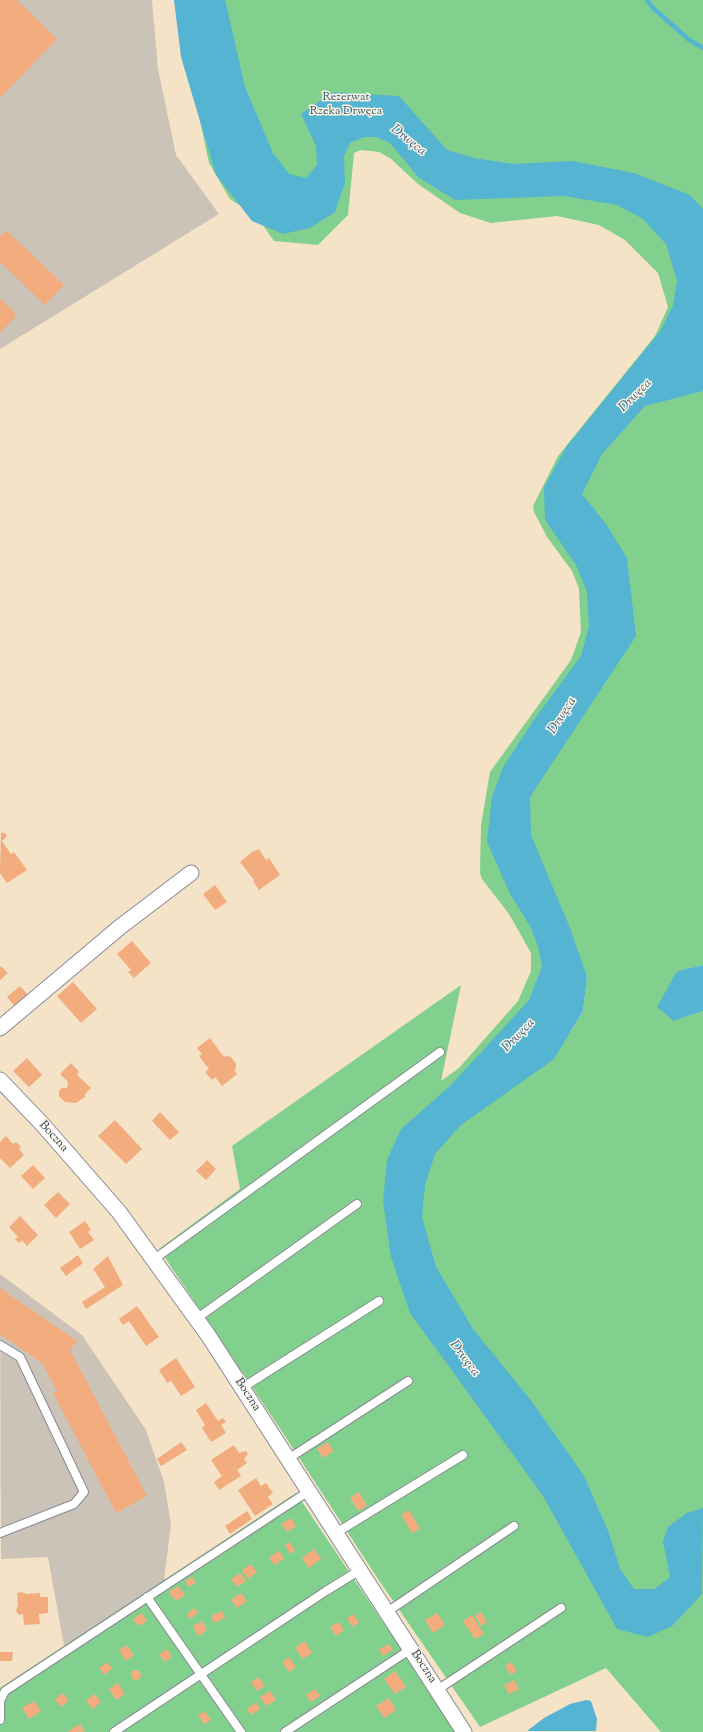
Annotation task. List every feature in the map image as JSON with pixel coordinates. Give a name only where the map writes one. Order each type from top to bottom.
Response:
[{"type":"street","points":[[0,1028],[120,927],[191,873]]},
{"type":"street","name":"Boczna","points":[[0,1080],[43,1125],[119,1212],[196,1319],[309,1491],[462,1731]]},
{"type":"lane","points":[[153,1260],[440,1052]]},
{"type":"lane","points":[[196,1319],[357,1204]]},
{"type":"lane","points":[[242,1388],[379,1301]]},
{"type":"lane","points":[[0,1345],[20,1357],[84,1492],[74,1504],[0,1533]]},
{"type":"lane","points":[[288,1459],[408,1381]]},
{"type":"lane","points":[[336,1533],[463,1455]]},
{"type":"lane","points":[[0,1720],[0,1702],[5,1691],[309,1491]]},
{"type":"lane","points":[[387,1612],[514,1526]]},
{"type":"lane","points":[[114,1732],[360,1570]]},
{"type":"lane","points":[[147,1597],[241,1732]]},
{"type":"lane","points":[[437,1690],[561,1608]]},
{"type":"lane","points":[[285,1732],[411,1649]]},
{"type":"shaded area","points":[[0,0],[152,0],[158,69],[176,155],[219,214],[0,349]]},
{"type":"shaded area","points":[[0,1274],[82,1335],[146,1430],[164,1482],[171,1524],[164,1581],[64,1646],[48,1557],[1,1559]]},
{"type":"green space","points":[[180,0],[703,0],[703,965],[677,971],[674,1021],[703,1011],[703,1732],[661,1732],[606,1668],[480,1727],[380,1582],[279,1427],[159,1249],[240,1189],[232,1146],[461,985],[441,1081],[459,1068],[518,1001],[531,971],[531,953],[509,914],[482,879],[480,873],[481,825],[490,772],[571,660],[581,632],[579,589],[572,571],[547,537],[534,512],[533,506],[558,456],[655,336],[668,307],[658,273],[625,240],[599,225],[557,216],[491,223],[460,213],[418,184],[390,158],[379,152],[361,150],[354,153],[348,215],[318,245],[274,241],[257,217],[230,199],[209,163],[195,97]],"holes":[[[585,973],[587,977],[583,1011],[568,1036]]]},
{"type":"green space","points":[[296,1493],[457,1732],[0,1732],[0,1688]]},
{"type":"water","name":"Rezerwat Rzeka Drwęca","points":[[174,0],[225,0],[245,87],[273,153],[289,174],[306,178],[317,165],[316,146],[301,114],[333,92],[399,96],[447,150],[474,158],[514,164],[572,161],[634,173],[690,195],[703,209],[703,391],[645,406],[602,454],[582,494],[606,524],[627,558],[636,636],[530,797],[531,835],[570,928],[587,977],[583,1011],[554,1059],[461,1125],[435,1154],[425,1185],[422,1217],[436,1267],[473,1329],[533,1403],[584,1476],[609,1533],[620,1569],[634,1589],[655,1589],[670,1577],[663,1542],[668,1527],[687,1513],[703,1508],[702,1594],[672,1626],[648,1637],[617,1629],[543,1496],[410,1313],[391,1257],[383,1201],[387,1160],[401,1129],[451,1085],[529,1000],[542,967],[538,946],[530,926],[510,894],[487,842],[492,797],[503,767],[536,717],[581,656],[589,626],[587,592],[576,565],[545,520],[544,487],[567,446],[661,330],[673,305],[677,281],[666,244],[643,219],[617,205],[564,196],[455,200],[419,178],[390,143],[376,137],[364,137],[350,143],[344,156],[345,183],[335,212],[310,228],[283,234],[252,221],[216,175],[181,57]]},
{"type":"water","points":[[703,965],[703,1011],[674,1021],[657,1007],[677,971]]},
{"type":"water","points":[[586,1700],[591,1701],[597,1719],[596,1731],[527,1731],[544,1718],[570,1704]]},
{"type":"building","points":[[0,0],[17,0],[57,39],[0,98]]},
{"type":"building","points":[[6,230],[64,285],[45,305],[0,262],[0,236]]},
{"type":"building","points":[[0,298],[17,315],[0,333]]},
{"type":"building","points":[[1,833],[5,833],[7,836],[2,841],[11,854],[14,852],[27,870],[7,883],[0,873]]},
{"type":"building","points":[[259,849],[266,860],[269,858],[280,875],[259,890],[253,881],[254,880],[240,862],[252,852]]},
{"type":"building","points":[[215,885],[227,902],[215,910],[203,894]]},
{"type":"building","points":[[132,941],[151,963],[134,978],[128,972],[131,970],[117,954]]},
{"type":"building","points":[[1,966],[8,973],[0,980],[0,968]]},
{"type":"building","points":[[73,982],[97,1009],[81,1023],[57,996]]},
{"type":"building","points":[[20,986],[28,995],[15,1007],[7,997]]},
{"type":"building","points":[[210,1038],[224,1057],[231,1057],[236,1064],[236,1069],[234,1070],[237,1074],[222,1086],[215,1077],[212,1080],[205,1072],[209,1069],[199,1056],[202,1054],[197,1048]]},
{"type":"building","points":[[27,1058],[42,1075],[29,1087],[13,1071]]},
{"type":"building","points":[[71,1063],[79,1072],[77,1075],[91,1088],[85,1094],[85,1097],[76,1103],[65,1102],[59,1096],[59,1091],[62,1088],[67,1088],[68,1082],[60,1074]]},
{"type":"building","points":[[160,1112],[179,1132],[170,1140],[152,1121]]},
{"type":"building","points":[[115,1120],[142,1149],[126,1164],[98,1136]]},
{"type":"building","points":[[6,1136],[13,1144],[16,1142],[21,1147],[19,1149],[24,1155],[10,1168],[0,1158],[0,1142]]},
{"type":"building","points":[[207,1160],[216,1169],[206,1180],[196,1171]]},
{"type":"building","points":[[33,1165],[45,1178],[33,1189],[21,1176]]},
{"type":"building","points":[[58,1192],[70,1204],[56,1218],[44,1205]]},
{"type":"building","points":[[20,1216],[38,1235],[27,1246],[22,1240],[19,1243],[15,1239],[18,1237],[9,1227]]},
{"type":"building","points":[[85,1221],[91,1230],[88,1232],[94,1240],[80,1249],[69,1232]]},
{"type":"building","points":[[78,1255],[83,1263],[66,1276],[60,1268]]},
{"type":"building","points":[[108,1256],[123,1285],[86,1309],[82,1302],[105,1287],[93,1269]]},
{"type":"building","points":[[0,1288],[77,1341],[70,1350],[147,1496],[116,1513],[53,1393],[57,1391],[42,1363],[0,1334]]},
{"type":"building","points":[[137,1306],[159,1337],[146,1346],[129,1321],[123,1325],[119,1319]]},
{"type":"building","points":[[176,1358],[195,1387],[181,1396],[171,1381],[167,1383],[159,1370]]},
{"type":"building","points":[[206,1403],[218,1421],[223,1418],[226,1422],[221,1425],[226,1433],[211,1442],[202,1428],[205,1425],[196,1410]]},
{"type":"building","points":[[181,1442],[187,1450],[161,1466],[157,1459]]},
{"type":"building","points":[[327,1442],[334,1451],[323,1458],[317,1449]]},
{"type":"building","points":[[234,1445],[239,1453],[246,1451],[248,1454],[244,1459],[247,1463],[237,1470],[241,1476],[219,1490],[214,1482],[222,1476],[211,1460]]},
{"type":"building","points":[[256,1478],[261,1486],[266,1483],[273,1493],[268,1497],[273,1504],[255,1516],[238,1490]]},
{"type":"building","points":[[359,1492],[367,1506],[358,1511],[350,1498]]},
{"type":"building","points":[[409,1510],[420,1529],[412,1533],[401,1515]]},
{"type":"building","points":[[247,1511],[252,1519],[230,1534],[225,1526]]},
{"type":"building","points":[[291,1518],[296,1526],[287,1532],[281,1524]]},
{"type":"building","points":[[290,1542],[295,1551],[290,1554],[285,1545]]},
{"type":"building","points":[[314,1549],[321,1559],[309,1568],[302,1558]]},
{"type":"building","points":[[280,1551],[284,1559],[274,1565],[269,1557]]},
{"type":"building","points":[[251,1564],[257,1572],[248,1579],[242,1570]]},
{"type":"building","points":[[240,1573],[246,1581],[237,1587],[231,1579]]},
{"type":"building","points":[[192,1577],[196,1583],[188,1587],[185,1581]]},
{"type":"building","points":[[178,1586],[185,1595],[176,1601],[169,1592]]},
{"type":"building","points":[[21,1592],[27,1594],[40,1593],[40,1597],[48,1597],[48,1613],[39,1614],[40,1624],[24,1625],[23,1614],[19,1615],[16,1611],[18,1605],[17,1593]]},
{"type":"building","points":[[241,1593],[247,1601],[237,1608],[231,1600]]},
{"type":"building","points":[[194,1608],[198,1613],[190,1619],[187,1614]]},
{"type":"building","points":[[222,1611],[225,1618],[214,1623],[211,1616]]},
{"type":"building","points":[[481,1612],[487,1622],[481,1626],[475,1616]]},
{"type":"building","points":[[142,1613],[147,1621],[138,1626],[133,1619]]},
{"type":"building","points":[[437,1613],[445,1625],[433,1633],[425,1620]]},
{"type":"building","points":[[353,1614],[359,1622],[352,1627],[347,1618]]},
{"type":"building","points":[[472,1615],[484,1634],[475,1639],[463,1621]]},
{"type":"building","points":[[202,1621],[207,1630],[198,1636],[193,1626]]},
{"type":"building","points":[[339,1622],[344,1630],[336,1636],[330,1627]]},
{"type":"building","points":[[305,1641],[312,1653],[303,1659],[295,1648]]},
{"type":"building","points":[[389,1644],[393,1650],[383,1656],[379,1649]]},
{"type":"building","points":[[127,1645],[134,1655],[126,1661],[119,1650]]},
{"type":"building","points":[[167,1649],[172,1657],[164,1662],[159,1654]]},
{"type":"building","points":[[0,1652],[13,1652],[12,1661],[0,1661]]},
{"type":"building","points":[[289,1657],[296,1667],[289,1672],[282,1662]]},
{"type":"building","points":[[108,1662],[112,1669],[104,1675],[99,1668]]},
{"type":"building","points":[[511,1662],[517,1671],[511,1675],[505,1666]]},
{"type":"building","points":[[134,1670],[138,1670],[140,1671],[140,1679],[134,1680],[131,1677],[131,1673]]},
{"type":"building","points":[[395,1671],[406,1687],[395,1694],[384,1679]]},
{"type":"building","points":[[259,1677],[265,1686],[257,1691],[251,1682]]},
{"type":"building","points":[[514,1680],[519,1689],[509,1694],[504,1685]]},
{"type":"building","points":[[118,1683],[125,1694],[116,1700],[109,1689]]},
{"type":"building","points":[[315,1689],[320,1696],[311,1702],[306,1695]]},
{"type":"building","points":[[270,1691],[276,1700],[266,1706],[260,1697]]},
{"type":"building","points":[[63,1693],[69,1701],[61,1707],[55,1699]]},
{"type":"building","points":[[95,1694],[101,1702],[92,1709],[86,1700]]},
{"type":"building","points":[[389,1698],[396,1710],[384,1718],[376,1706]]},
{"type":"building","points":[[34,1701],[41,1711],[29,1719],[22,1708]]},
{"type":"building","points":[[256,1702],[260,1709],[251,1715],[247,1709]]},
{"type":"building","points":[[205,1711],[211,1720],[204,1724],[198,1715]]},
{"type":"building","points":[[80,1724],[85,1732],[67,1732]]},
{"type":"waterway","points":[[647,0],[652,7],[688,39],[703,48]]},
{"type":"water label","name":"Drwęca","points":[[408,141]]},
{"type":"water label","name":"Drwęca","points":[[636,396]]},
{"type":"water label","name":"Drwęca","points":[[563,716]]},
{"type":"water label","name":"Drwęca","points":[[519,1036]]},
{"type":"water label","name":"Drwęca","points":[[464,1359]]}]
